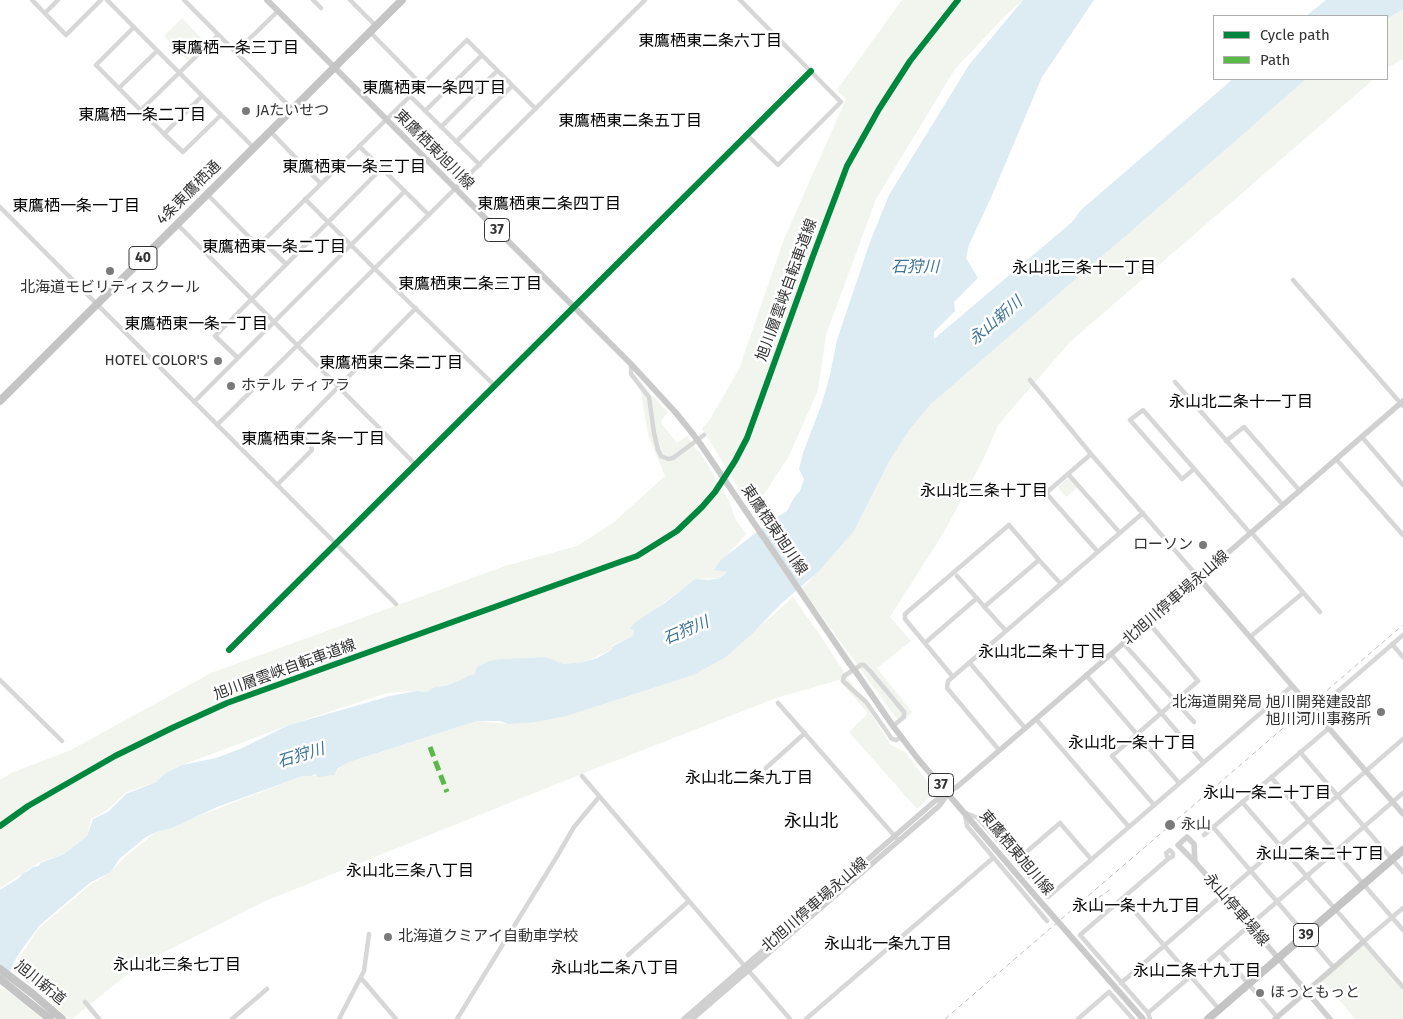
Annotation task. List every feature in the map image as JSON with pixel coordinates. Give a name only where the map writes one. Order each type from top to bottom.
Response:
[{"type":"highway","name":"40","points":[[334,68],[402,0]]},
{"type":"highway","name":"4条東鷹栖通","points":[[0,401],[334,68]]},
{"type":"highway","name":"39","points":[[1208,1019],[1403,850]]},
{"type":"highway","name":"旭川新道","points":[[0,969],[33,994],[50,1016]]},
{"type":"highway","name":"旭川新道","points":[[0,979],[50,1016],[61,1018]]},
{"type":"main road","name":"東鷹栖東旭川線","points":[[267,0],[574,306],[676,413],[701,445],[893,726],[1032,892],[1081,948],[1145,1016]]},
{"type":"main road","name":"北旭川停車場永山線","points":[[684,1019],[747,968],[897,838],[935,801],[948,793],[1000,750],[1402,404]]},
{"type":"main road","points":[[1199,578],[1403,814]]},
{"type":"main road","name":"永山停車場線","points":[[1195,862],[1330,1019]]},
{"type":"main road","points":[[1276,1018],[1363,942]]},
{"type":"main road","name":"北旭川停車場永山線","points":[[692,1019],[747,968]]},
{"type":"street","points":[[32,0],[66,35],[101,0]]},
{"type":"street","points":[[45,13],[58,0]]},
{"type":"street","points":[[106,0],[254,148]]},
{"type":"street","points":[[184,0],[292,109]]},
{"type":"street","points":[[313,0],[321,8]]},
{"type":"street","points":[[350,0],[376,26]]},
{"type":"street","points":[[217,425],[645,0]]},
{"type":"street","points":[[740,0],[841,102],[778,165],[746,134]]},
{"type":"street","points":[[236,52],[278,11]]},
{"type":"street","points":[[134,27],[96,65],[164,134],[183,152],[221,115]]},
{"type":"street","points":[[370,32],[422,85]]},
{"type":"street","points":[[141,110],[218,35]]},
{"type":"street","points":[[207,194],[258,246],[467,40],[536,109]]},
{"type":"street","points":[[119,88],[157,51]]},
{"type":"street","points":[[425,111],[482,55]]},
{"type":"street","points":[[441,127],[497,71]]},
{"type":"street","points":[[229,650],[810,71]]},
{"type":"street","points":[[456,142],[512,86]]},
{"type":"street","points":[[164,134],[202,96]]},
{"type":"street","points":[[410,96],[480,165]]},
{"type":"street","points":[[270,131],[321,184]]},
{"type":"street","points":[[359,146],[429,215]]},
{"type":"street","points":[[238,358],[215,336],[382,168]]},
{"type":"street","points":[[194,402],[405,191]]},
{"type":"street","points":[[305,199],[494,385]]},
{"type":"street","points":[[0,207],[396,604]]},
{"type":"street","points":[[177,224],[415,464]]},
{"type":"street","points":[[263,242],[286,264]]},
{"type":"street","points":[[1293,280],[1402,404]]},
{"type":"street","points":[[277,485],[312,450],[311,445],[296,430],[416,308]]},
{"type":"street","points":[[631,364],[631,374],[649,397],[654,433],[661,456],[668,459],[673,458],[704,435]]},
{"type":"street","points":[[1030,380],[1091,454],[1199,578]]},
{"type":"street","points":[[1175,382],[1283,505]]},
{"type":"street","points":[[1194,469],[1182,479],[1130,420],[1142,410],[1194,469],[1250,533],[1320,612]]},
{"type":"street","points":[[1226,441],[1244,426],[1300,491]]},
{"type":"street","points":[[1362,437],[1403,485]]},
{"type":"street","points":[[1091,454],[1046,492],[1098,552]]},
{"type":"street","points":[[1336,459],[1403,535]]},
{"type":"street","points":[[1068,474],[1120,533]]},
{"type":"street","points":[[1000,750],[947,688],[948,681],[1142,513]]},
{"type":"street","points":[[953,677],[904,619],[905,614],[1009,525],[1061,584]]},
{"type":"street","points":[[984,607],[1039,560]]},
{"type":"street","points":[[957,576],[1006,631]]},
{"type":"street","points":[[1250,638],[1303,593]]},
{"type":"street","points":[[925,643],[977,598]]},
{"type":"street","points":[[1148,622],[1198,681],[1112,756],[1154,805]]},
{"type":"street","points":[[1314,712],[1403,635]]},
{"type":"street","points":[[1124,643],[1194,722]]},
{"type":"street","points":[[1392,644],[1403,657]]},
{"type":"street","points":[[1111,654],[1203,762]]},
{"type":"street","points":[[970,662],[1025,728]]},
{"type":"street","points":[[893,726],[904,717],[904,712],[870,671],[861,665],[844,676],[844,680],[866,702],[892,739],[896,740],[902,737]]},
{"type":"street","points":[[1086,675],[1179,783]]},
{"type":"street","points":[[0,680],[62,741]]},
{"type":"street","points":[[1047,921],[966,826],[965,812],[978,818],[1048,897],[1292,686]]},
{"type":"street","points":[[778,703],[897,838]]},
{"type":"street","points":[[1036,719],[1129,827]]},
{"type":"street","points":[[1204,835],[1329,728]]},
{"type":"street","points":[[766,768],[805,733]]},
{"type":"street","points":[[1121,982],[1401,741],[1403,747]]},
{"type":"street","points":[[1300,752],[1403,872]]},
{"type":"street","points":[[582,776],[790,1019]]},
{"type":"street","points":[[1271,777],[1403,930]]},
{"type":"street","points":[[1145,1016],[1403,793]]},
{"type":"street","points":[[457,1019],[574,827],[598,796]]},
{"type":"street","points":[[1242,802],[1403,988]]},
{"type":"street","points":[[1016,861],[1060,823],[1091,859]]},
{"type":"street","points":[[1213,827],[1334,968]]},
{"type":"street","points":[[806,1019],[993,858]]},
{"type":"street","points":[[1150,1019],[1145,1016],[1121,982],[1080,935],[1168,859]]},
{"type":"street","points":[[1123,898],[1219,1010]]},
{"type":"street","points":[[628,955],[689,901]]},
{"type":"street","points":[[1363,942],[1403,908]]},
{"type":"street","points":[[339,1019],[364,970],[369,934]]},
{"type":"street","points":[[1220,951],[1276,1018]]},
{"type":"street","points":[[361,978],[396,1019]]},
{"type":"street","points":[[232,1019],[267,990]]},
{"type":"street","points":[[1078,1019],[1108,992],[1133,1019]]},
{"type":"street","points":[[85,1002],[100,1019]]},
{"type":"shaded area","points":[[902,0],[1023,0],[1007,14],[955,69],[876,199],[826,335],[818,390],[789,456],[755,508],[750,498],[740,491],[702,428],[709,421],[739,369],[784,239],[846,99],[837,90]]},
{"type":"shaded area","points":[[1403,9],[1403,59],[1388,67],[1388,18]]},
{"type":"shaded area","points":[[182,18],[206,43],[188,61],[164,36]]},
{"type":"shaded area","points":[[1305,80],[1373,80],[1070,342],[998,425],[983,460],[944,532],[890,617],[911,641],[877,668],[912,712],[900,723],[802,589],[854,531],[890,460],[910,429],[931,404]]},
{"type":"shaded area","points":[[641,392],[654,397],[668,413],[661,423],[677,443],[687,436],[704,459],[728,499],[736,520],[746,534],[715,569],[727,571],[720,578],[695,579],[631,628],[634,631],[633,636],[611,646],[613,649],[584,662],[563,664],[546,657],[500,659],[475,674],[427,692],[387,693],[289,725],[182,765],[166,773],[156,782],[126,792],[107,810],[91,819],[87,836],[64,854],[40,862],[0,888],[0,780],[11,773],[71,750],[211,673],[505,566],[577,546],[613,523],[665,476],[648,435]]},
{"type":"shaded area","points":[[1068,478],[1077,488],[1066,497],[1058,487]]},
{"type":"shaded area","points":[[793,597],[822,638],[891,745],[905,752],[933,789],[932,795],[917,809],[849,732],[868,713],[839,680],[776,698],[263,902],[139,965],[72,1019],[69,1019],[12,969],[38,929],[90,885],[111,872],[123,859],[156,832],[303,776],[329,775],[349,762],[477,721],[508,724],[726,657]]},
{"type":"shaded area","points":[[1363,944],[1403,990],[1403,1019],[1355,1019],[1326,984],[1313,994],[1309,990]]},
{"type":"shaded area","points":[[2,987],[27,1005],[42,1019],[0,1019],[0,989]]},
{"type":"water","name":"石狩川","points":[[1023,0],[1094,0],[1042,77],[969,245],[966,258],[978,278],[954,302],[955,311],[934,332],[934,339],[1072,222],[1082,209],[1232,80],[1305,80],[931,404],[910,429],[890,460],[854,531],[818,572],[783,602],[752,634],[726,657],[693,675],[566,716],[536,722],[508,724],[500,721],[477,721],[349,762],[337,769],[334,775],[318,777],[315,774],[303,776],[217,807],[172,828],[156,832],[146,837],[119,859],[111,872],[91,882],[40,925],[20,952],[12,969],[0,983],[2,977],[0,973],[0,890],[19,878],[23,873],[39,866],[40,863],[64,854],[87,836],[93,819],[108,812],[126,794],[156,782],[166,773],[182,765],[216,758],[240,749],[289,725],[390,696],[416,691],[427,692],[435,687],[445,686],[475,674],[477,667],[489,661],[546,657],[563,664],[584,662],[597,658],[613,649],[611,647],[633,636],[634,631],[630,628],[637,621],[665,603],[695,579],[709,580],[720,578],[727,572],[714,570],[721,560],[772,520],[787,511],[800,491],[804,479],[799,469],[803,453],[822,403],[837,340],[870,242],[889,195],[969,65]]},
{"type":"water","points":[[1326,0],[1403,0],[1403,9],[1388,18],[1388,15],[1307,15]]},
{"type":"railway","points":[[945,1019],[1403,625]]},
{"type":"railway","points":[[1076,913],[1111,889]]},
{"type":"marked path","points":[[430,747],[447,792]]},
{"type":"cycle path","name":"旭川層雲峡自転車道線","points":[[0,826],[28,806],[115,756],[227,703],[637,556],[677,531],[715,492],[747,438],[847,166],[879,109],[910,61],[958,0]]},
{"type":"cycle path","points":[[229,650],[811,71]]},
{"type":"place","name":"JAたいせつ","points":[[246,111]]},
{"type":"place","name":"北海道モビリティスクール","points":[[110,271]]},
{"type":"place","name":"HOTEL COLOR'S","points":[[218,361]]},
{"type":"place","name":"ホテル ティアラ","points":[[231,386]]},
{"type":"place","name":"ローソン","points":[[1203,545]]},
{"type":"place","name":"北海道開発局 旭川開発建設部 旭川河川事務所","points":[[1381,712]]},
{"type":"place","name":"永山","points":[[1170,825]]},
{"type":"place","name":"北海道クミアイ自動車学校","points":[[388,937]]},
{"type":"place","name":"ほっともっと","points":[[1260,993]]},
{"type":"district","name":"東鷹栖東二条六丁目","points":[[710,42]]},
{"type":"district","name":"東鷹栖一条三丁目","points":[[235,49]]},
{"type":"district","name":"東鷹栖東一条四丁目","points":[[434,89]]},
{"type":"district","name":"東鷹栖一条二丁目","points":[[142,116]]},
{"type":"district","name":"東鷹栖東二条五丁目","points":[[630,122]]},
{"type":"district","name":"東鷹栖東一条三丁目","points":[[354,168]]},
{"type":"district","name":"東鷹栖東二条四丁目","points":[[549,205]]},
{"type":"district","name":"東鷹栖一条一丁目","points":[[76,207]]},
{"type":"district","name":"東鷹栖東一条二丁目","points":[[274,248]]},
{"type":"district","name":"永山北三条十一丁目","points":[[1084,269]]},
{"type":"district","name":"東鷹栖東二条三丁目","points":[[470,285]]},
{"type":"district","name":"東鷹栖東一条一丁目","points":[[196,325]]},
{"type":"district","name":"東鷹栖東二条二丁目","points":[[391,364]]},
{"type":"district","name":"永山北二条十一丁目","points":[[1241,403]]},
{"type":"district","name":"東鷹栖東二条一丁目","points":[[313,440]]},
{"type":"district","name":"永山北三条十丁目","points":[[984,492]]},
{"type":"district","name":"永山北二条十丁目","points":[[1042,653]]},
{"type":"district","name":"永山北一条十丁目","points":[[1132,744]]},
{"type":"district","name":"永山北二条九丁目","points":[[749,779]]},
{"type":"district","name":"永山一条二十丁目","points":[[1267,794]]},
{"type":"district","name":"永山北","points":[[811,822]]},
{"type":"district","name":"永山二条二十丁目","points":[[1320,855]]},
{"type":"district","name":"永山北三条八丁目","points":[[410,872]]},
{"type":"district","name":"永山一条十九丁目","points":[[1136,907]]},
{"type":"district","name":"永山北一条九丁目","points":[[888,945]]},
{"type":"district","name":"永山北三条七丁目","points":[[177,966]]},
{"type":"district","name":"永山北二条八丁目","points":[[615,969]]},
{"type":"district","name":"永山二条十九丁目","points":[[1197,972]]},
{"type":"water label","name":"永山新川","points":[[996,321]]}]
